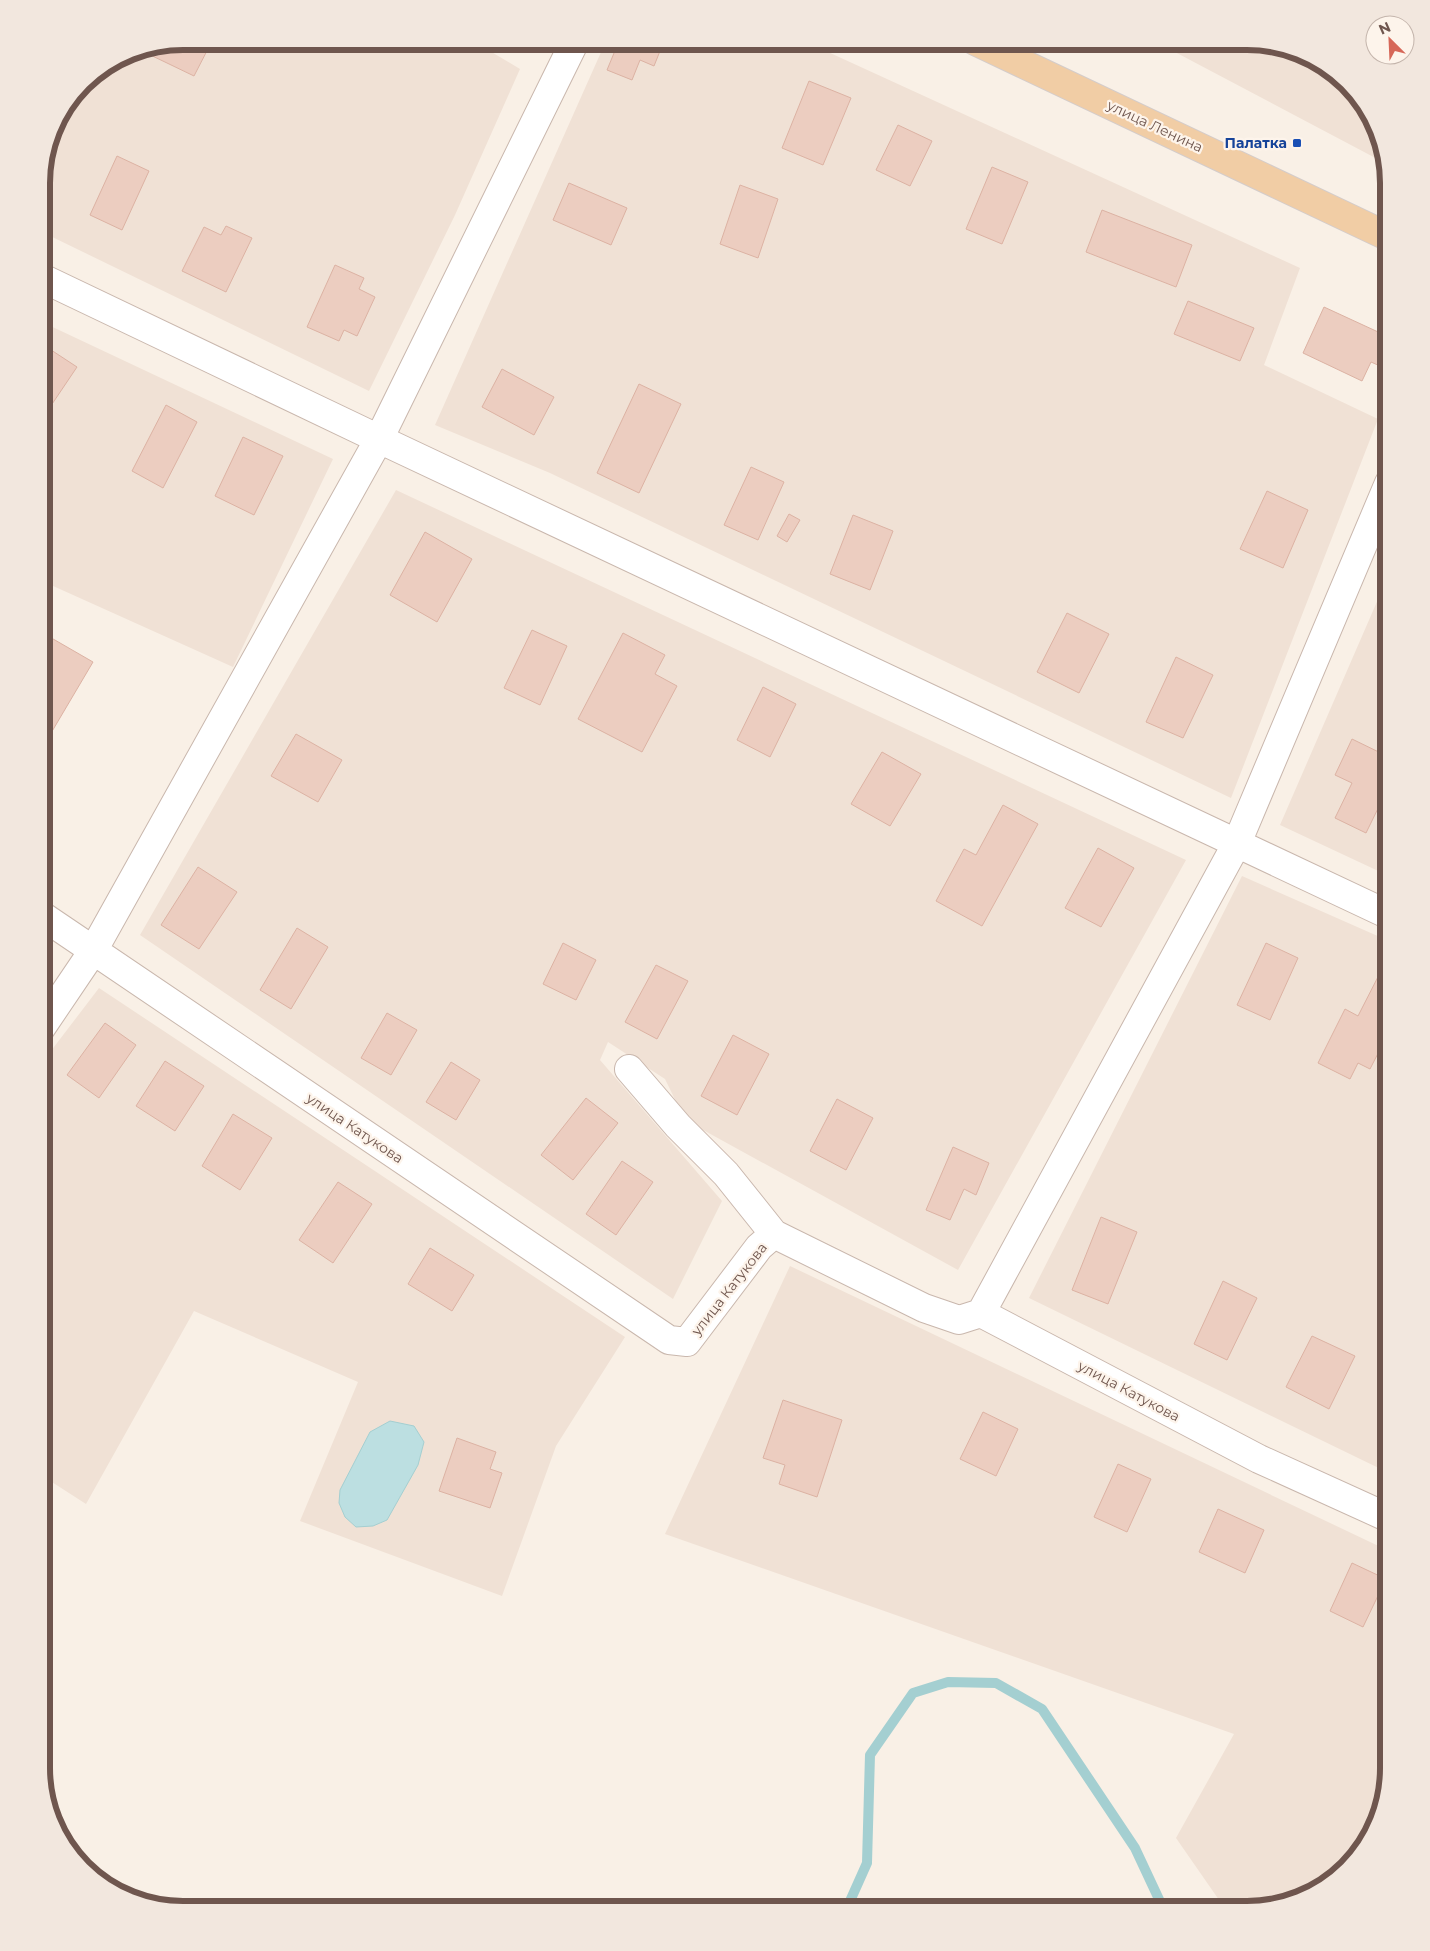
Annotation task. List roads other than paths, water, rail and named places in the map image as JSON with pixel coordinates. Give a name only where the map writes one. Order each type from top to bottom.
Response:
[{"type":"main road","name":"улица Ленина","points":[[992,50],[1380,233]]},
{"type":"street","points":[[50,1015],[93,951],[379,439],[572,50]]},
{"type":"street","points":[[50,282],[379,439],[1380,910]]},
{"type":"street","points":[[981,1313],[1237,843],[1380,504]]},
{"type":"street","name":"улица Катукова","points":[[50,921],[669,1340],[687,1342],[759,1247],[774,1234],[924,1308],[959,1320],[981,1313],[1259,1459],[1380,1514]]},
{"type":"street","points":[[629,1069],[678,1126],[726,1174],[774,1234]]},
{"type":"water","points":[[390,1421],[414,1426],[424,1442],[418,1465],[387,1520],[373,1526],[356,1527],[345,1517],[339,1503],[340,1490],[370,1432]]},
{"type":"waterway","points":[[850,1901],[867,1863],[870,1755],[913,1693],[948,1682],[996,1683],[1042,1709],[1135,1848],[1160,1901]]},
{"type":"place","name":"Палатка","points":[[1297,143]]}]
